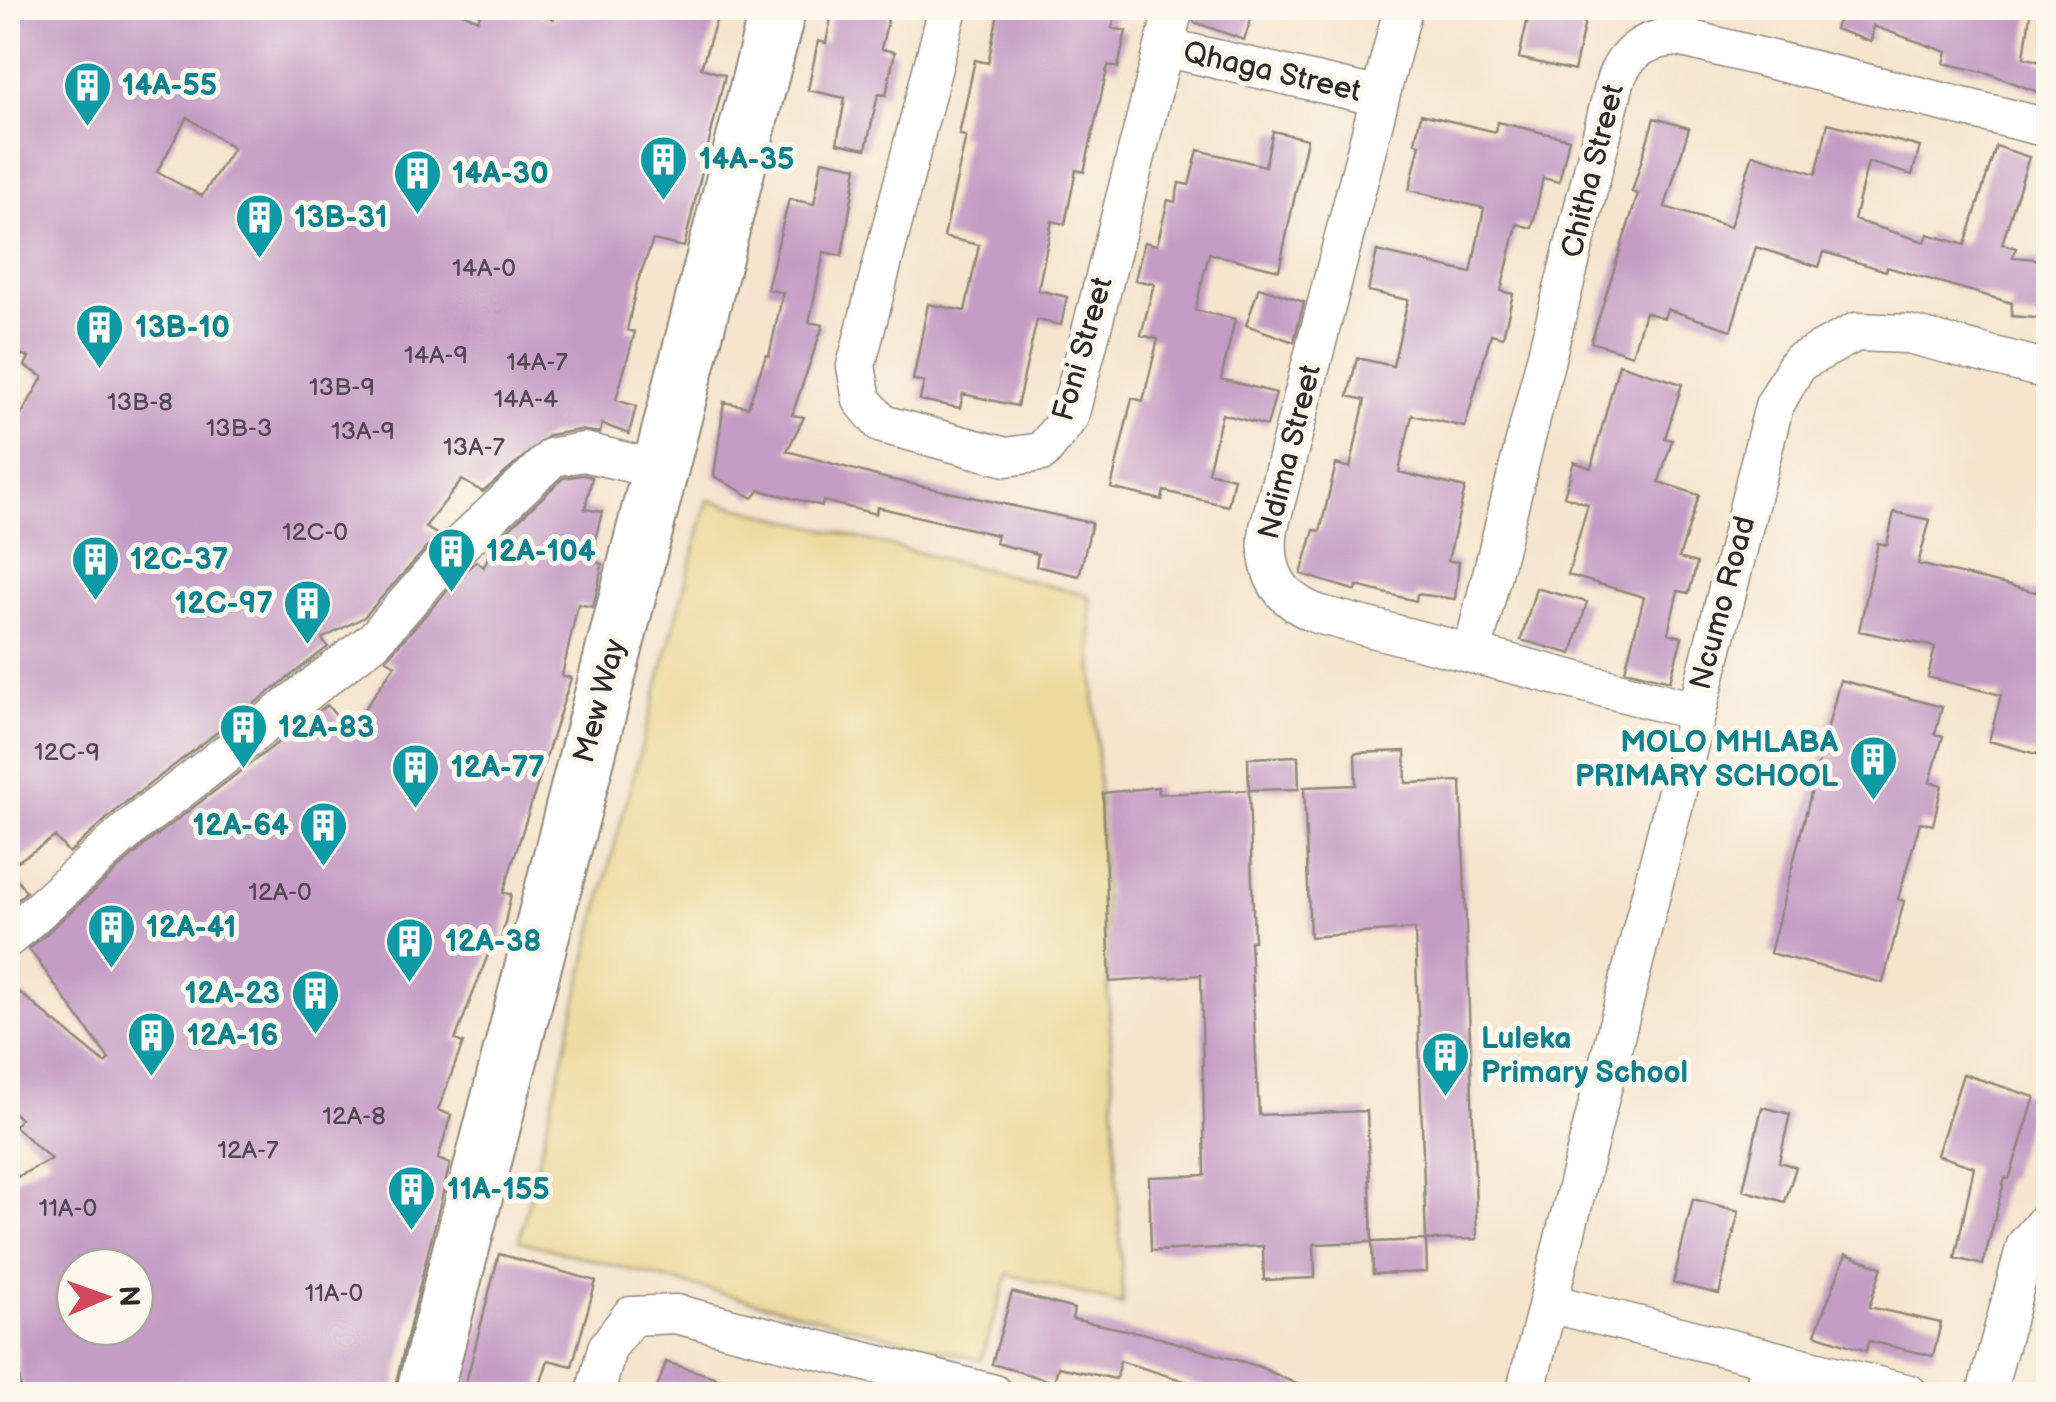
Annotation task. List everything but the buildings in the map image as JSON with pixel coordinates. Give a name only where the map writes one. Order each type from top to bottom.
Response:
[{"type":"main road","name":"Mew Way","points":[[424,1394],[778,8]]},
{"type":"street","name":"Foni Street","points":[[948,8],[856,366],[857,384],[862,400],[882,424],[1006,457],[1042,452],[1068,417],[1174,8]]},
{"type":"street","name":"Ndima Street","points":[[1402,8],[1269,528],[1266,559],[1286,598],[1307,610],[1695,710]]},
{"type":"street","name":"Chitha Street","points":[[1472,654],[1616,78],[1633,52],[1644,42],[1679,37],[2048,128]]},
{"type":"street","name":"Qhaga Street","points":[[1164,47],[1380,97]]},
{"type":"street","name":"Ncumo Road","points":[[1525,1394],[1774,406],[1798,363],[1856,332],[1908,334],[2048,370]]},
{"type":"street","points":[[8,938],[134,825],[361,652],[449,555],[552,457],[584,452],[660,470]]},
{"type":"street","points":[[1986,1394],[2026,1245],[2048,1220]]},
{"type":"street","points":[[1549,1303],[1767,1377],[1909,1394]]},
{"type":"street","points":[[595,1394],[607,1348],[630,1316],[676,1314],[994,1394]]},
{"type":"sand","points":[[708,500],[1090,596],[1123,1305],[1008,1274],[981,1360],[519,1241],[608,870]]},
{"type":"place","name":"14A-55","points":[[87,128]]},
{"type":"place","name":"14A-35","points":[[664,202]]},
{"type":"place","name":"14A-30","points":[[417,216]]},
{"type":"place","name":"13B-31","points":[[259,260]]},
{"type":"place","name":"13B-10","points":[[100,370]]},
{"type":"place","name":"12A-104","points":[[451,594]]},
{"type":"place","name":"12C-37","points":[[95,602]]},
{"type":"place","name":"12C-97","points":[[308,646]]},
{"type":"place","name":"12A-83","points":[[243,770]]},
{"type":"place","name":"MOLO MHLABA PRIMARY SCHOOL","points":[[1873,802]]},
{"type":"place","name":"12A-77","points":[[416,810]]},
{"type":"place","name":"12A-64","points":[[324,868]]},
{"type":"place","name":"12A-41","points":[[111,970]]},
{"type":"place","name":"12A-38","points":[[410,984]]},
{"type":"place","name":"12A-23","points":[[315,1036]]},
{"type":"place","name":"12A-16","points":[[152,1078]]},
{"type":"place","name":"Luleka Primary School","points":[[1446,1098]]},
{"type":"place","name":"11A-155","points":[[412,1232]]}]
